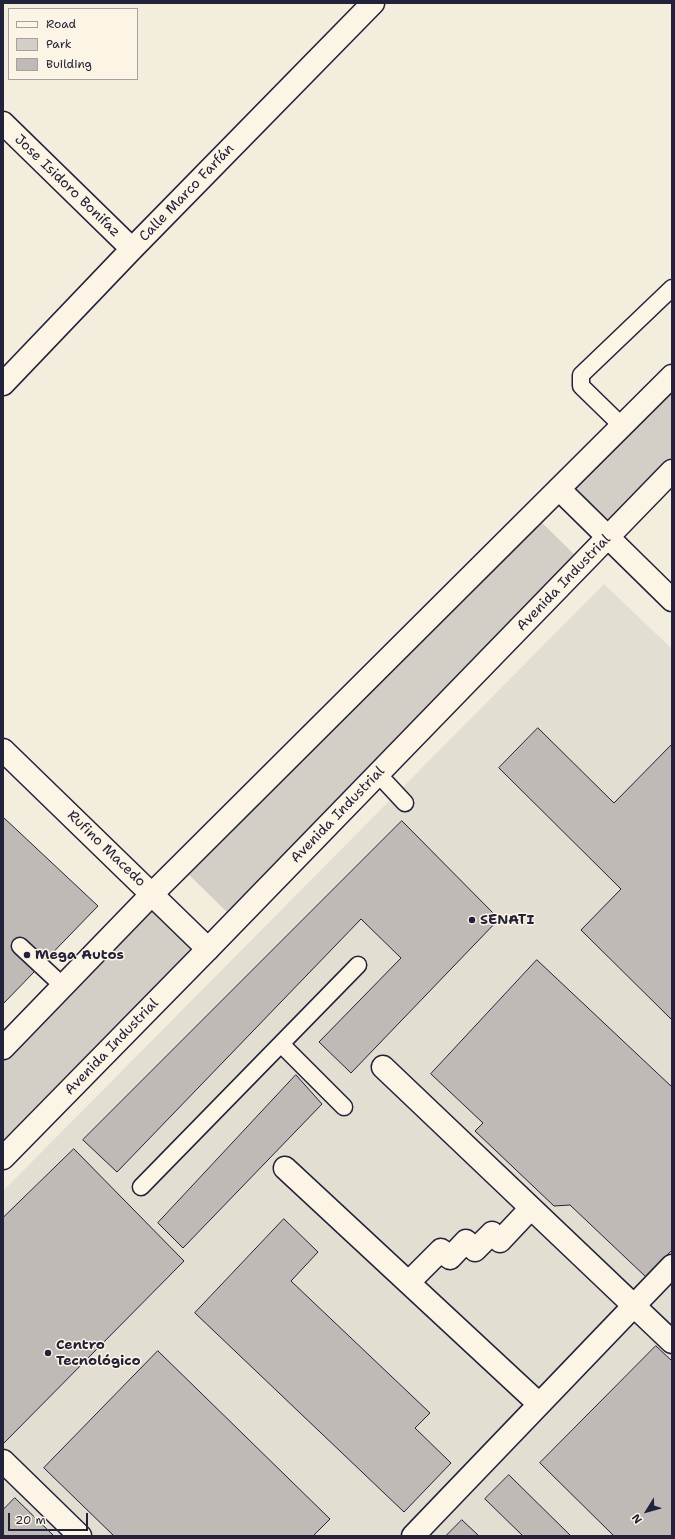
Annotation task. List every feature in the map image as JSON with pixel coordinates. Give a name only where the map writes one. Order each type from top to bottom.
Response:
[{"type":"street","name":"Calle Marco Farfán","points":[[3,384],[132,249],[373,3]]},
{"type":"street","name":"Jose Isidoro Bonifaz","points":[[3,124],[132,249]]},
{"type":"street","points":[[3,1048],[63,986],[120,919],[152,894],[672,376]]},
{"type":"street","name":"Avenida Industrial","points":[[3,1158],[672,471]]},
{"type":"street","points":[[559,489],[672,600]]},
{"type":"street","name":"Rufino Macedo","points":[[3,750],[208,949]]},
{"type":"street","points":[[383,1068],[672,1342]]},
{"type":"street","points":[[285,1168],[539,1404]]},
{"type":"street","points":[[409,1282],[441,1250],[450,1258],[466,1241],[475,1250],[492,1233],[500,1241],[531,1208]]},
{"type":"street","points":[[413,1536],[672,1266]]},
{"type":"street","points":[[3,1461],[80,1536]]},
{"type":"lane","points":[[622,426],[582,386],[581,375],[672,288]]},
{"type":"lane","points":[[378,774],[405,803]]},
{"type":"lane","points":[[20,946],[63,986]]},
{"type":"lane","points":[[141,1187],[358,965]]},
{"type":"lane","points":[[281,1044],[344,1107]]},
{"type":"shaded area","name":"SENATI","points":[[604,584],[672,649],[672,1536],[3,1536],[3,1191]]},
{"type":"green space","points":[[672,375],[672,463],[611,526],[566,481]]},
{"type":"green space","points":[[534,515],[579,559],[232,917],[183,869]]},
{"type":"green space","points":[[151,900],[202,950],[3,1154],[3,1052]]},
{"type":"building","points":[[538,728],[614,803],[672,744],[672,1020],[581,930],[621,889],[499,768]]},
{"type":"building","name":"Mega Autos","points":[[3,817],[98,906],[3,1004]]},
{"type":"building","points":[[402,821],[499,919],[351,1073],[319,1042],[401,958],[361,919],[117,1172],[83,1140]]},
{"type":"building","points":[[537,960],[672,1087],[672,1250],[646,1277],[570,1205],[554,1206],[475,1131],[483,1123],[431,1074]]},
{"type":"building","points":[[296,1075],[322,1104],[183,1248],[158,1223]]},
{"type":"building","name":"Centro Tecnológico","points":[[74,1149],[184,1261],[3,1444],[3,1218]]},
{"type":"building","points":[[284,1219],[318,1252],[291,1281],[430,1413],[415,1428],[451,1463],[404,1512],[195,1313]]},
{"type":"building","points":[[656,1346],[672,1361],[672,1536],[614,1536],[540,1463]]},
{"type":"building","points":[[158,1351],[330,1519],[313,1536],[114,1536],[44,1468]]},
{"type":"building","points":[[509,1475],[571,1536],[523,1536],[485,1499]]},
{"type":"building","points":[[15,1498],[54,1536],[3,1536],[3,1510]]},
{"type":"building","points":[[462,1520],[479,1536],[446,1536]]},
{"type":"place","name":"SENATI","points":[[472,920]]},
{"type":"place","name":"Mega Autos","points":[[27,955]]},
{"type":"place","name":"Centro Tecnológico","points":[[48,1353]]}]
